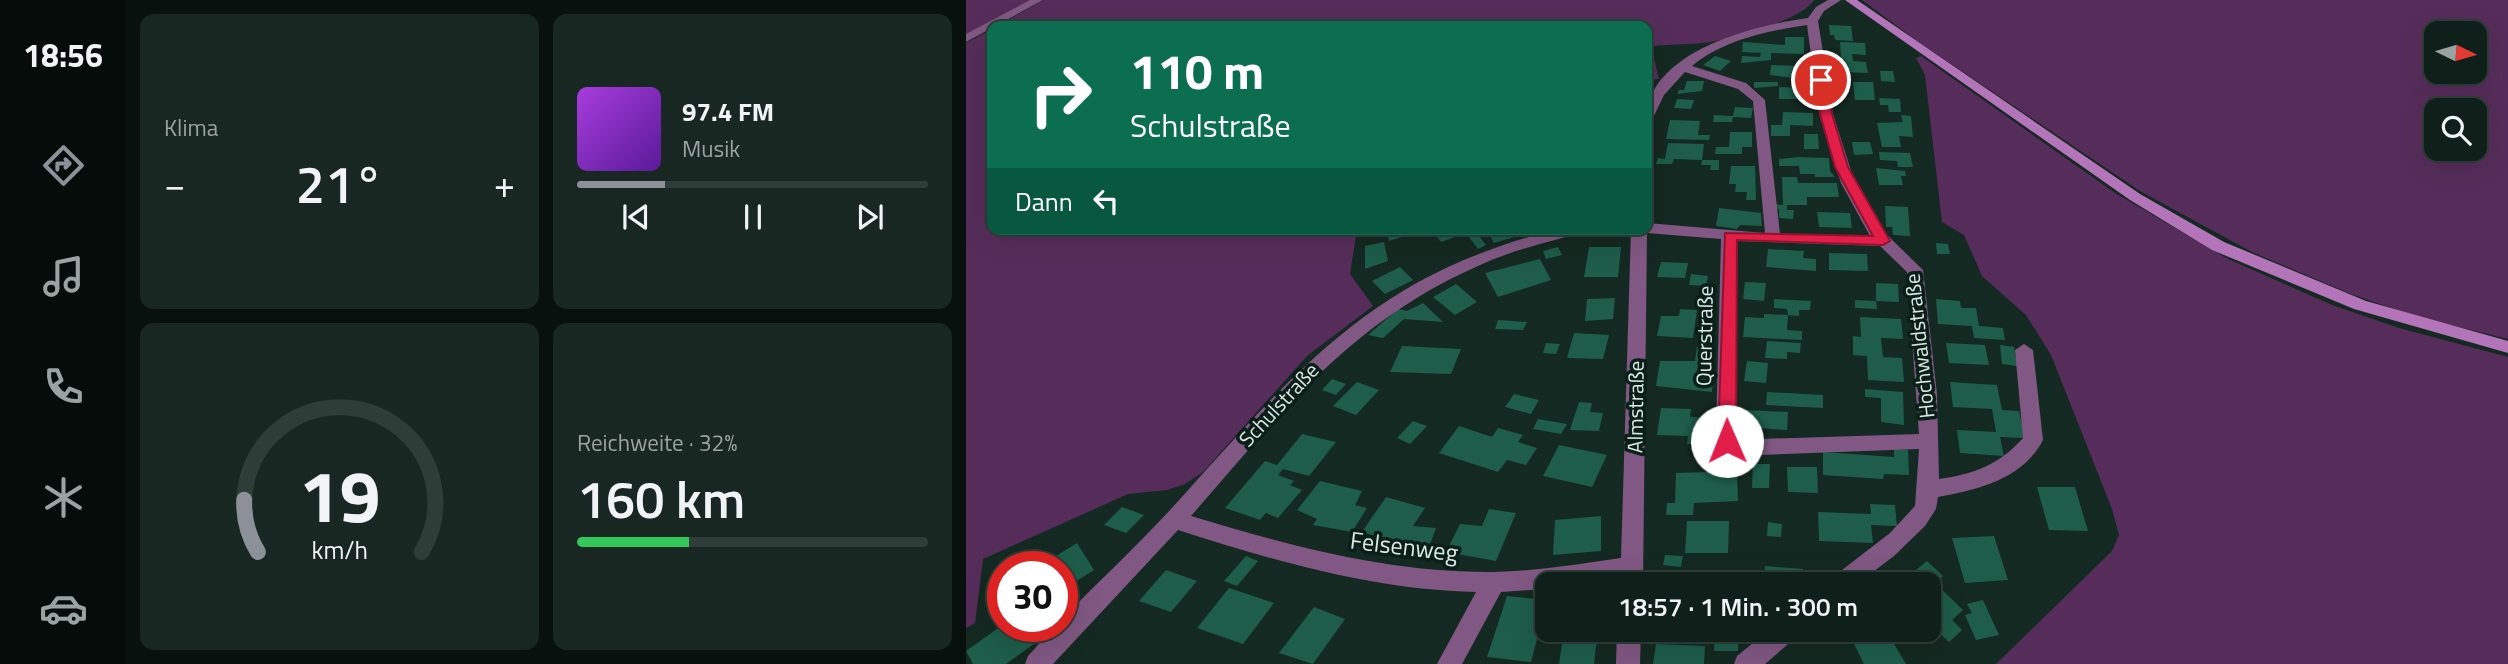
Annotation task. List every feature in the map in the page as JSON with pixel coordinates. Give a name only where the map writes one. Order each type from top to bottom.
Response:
[{"type":"main road","points":[[1850,0],[2124,190],[2218,246],[2360,305],[2508,347]]},
{"type":"street","points":[[999,21],[1038,0]]},
{"type":"street","points":[[1652,108],[1665,83],[1682,67],[1724,42],[1812,21],[1820,9],[1836,0]]},
{"type":"street","name":"Hochwaldstraße","points":[[1812,21],[1826,114],[1848,183],[1883,241],[1912,265],[1917,277],[1930,441],[1931,489],[1926,508],[1918,519],[1855,572]]},
{"type":"street","points":[[966,39],[987,28]]},
{"type":"street","points":[[1682,67],[1742,86],[1759,100],[1773,239]]},
{"type":"street","points":[[1652,228],[1773,239],[1883,241]]},
{"type":"street","name":"Schulstraße","points":[[1037,664],[1175,520],[1303,377],[1379,313],[1420,288],[1473,262],[1555,235]]},
{"type":"street","name":"Almstraße","points":[[1632,572],[1639,235]]},
{"type":"street","name":"Querstraße","points":[[1730,236],[1726,431],[1729,444],[1759,446],[1930,441]]},
{"type":"street","points":[[1931,489],[1991,477],[2016,460],[2033,440],[2024,350]]},
{"type":"street","name":"Felsenweg","points":[[1175,520],[1308,559],[1422,578],[1494,582],[1535,580]]},
{"type":"street","points":[[1449,664],[1494,582]]},
{"type":"street","points":[[1628,664],[1629,642]]},
{"type":"street","points":[[1745,664],[1772,642]]},
{"type":"shaded area","points":[[966,0],[1031,0],[992,21],[987,21],[987,24],[966,35]]},
{"type":"shaded area","points":[[1044,0],[1814,0],[1797,14],[1739,35],[1708,42],[1652,46],[1652,21],[1006,21]]},
{"type":"shaded area","points":[[1862,0],[2508,0],[2508,339],[2418,317],[2351,294],[2252,252],[2140,191],[1920,43]]},
{"type":"shaded area","points":[[987,32],[987,235],[1356,235],[1350,274],[1373,306],[1307,356],[1203,472],[1185,484],[1167,490],[1128,494],[1001,551],[987,551],[987,557],[983,559],[975,623],[966,628],[966,43]]},
{"type":"shaded area","points":[[1652,50],[1659,79],[1652,80]]},
{"type":"shaded area","points":[[1921,56],[2115,193],[2228,259],[2332,305],[2399,328],[2508,357],[2508,664],[1996,664],[2112,551],[2119,535],[2112,509],[2051,355],[2026,315],[1982,276],[1964,235],[1942,222],[1925,75],[1916,58]]},
{"type":"building","points":[[1829,25],[1851,26],[1853,41],[1835,40],[1834,35],[1830,35]]},
{"type":"building","points":[[1785,37],[1804,37],[1804,54],[1771,53],[1771,60],[1741,63],[1742,56],[1760,57],[1761,53],[1742,52],[1743,42],[1785,45]]},
{"type":"building","points":[[1840,42],[1865,43],[1866,55],[1852,54],[1853,61],[1866,62],[1868,73],[1842,72]]},
{"type":"building","points":[[1715,56],[1731,61],[1720,71],[1703,65]]},
{"type":"building","points":[[1771,65],[1806,66],[1807,80],[1770,75]]},
{"type":"building","points":[[1880,71],[1893,71],[1895,82],[1881,81]]},
{"type":"building","points":[[1687,81],[1704,81],[1702,91],[1677,94],[1679,90],[1684,90]]},
{"type":"building","points":[[1754,82],[1778,82],[1778,86],[1754,88]]},
{"type":"building","points":[[1853,82],[1873,82],[1875,100],[1855,100]]},
{"type":"building","points":[[1779,87],[1807,88],[1808,99],[1779,99]]},
{"type":"building","points":[[1879,98],[1900,99],[1901,112],[1889,112],[1888,105],[1880,105]]},
{"type":"building","points":[[1677,99],[1694,100],[1691,109],[1674,108]]},
{"type":"building","points":[[1735,107],[1753,108],[1751,118],[1733,117],[1732,122],[1713,122],[1714,115],[1733,116]]},
{"type":"building","points":[[1783,112],[1813,113],[1813,126],[1790,125],[1790,136],[1771,136],[1771,125],[1782,125]]},
{"type":"building","points":[[1901,115],[1911,116],[1913,137],[1899,136],[1901,147],[1882,147],[1877,123],[1903,122]]},
{"type":"building","points":[[1670,120],[1700,121],[1698,135],[1710,135],[1709,140],[1666,139]]},
{"type":"building","points":[[1730,132],[1752,132],[1752,147],[1742,147],[1742,154],[1715,154],[1716,147],[1729,147]]},
{"type":"building","points":[[1804,134],[1818,134],[1819,149],[1804,149]]},
{"type":"building","points":[[1852,142],[1870,142],[1873,154],[1854,155]]},
{"type":"building","points":[[1668,143],[1704,144],[1702,160],[1674,159],[1672,164],[1656,164],[1658,158],[1665,159]]},
{"type":"building","points":[[1879,152],[1910,153],[1913,167],[1898,167],[1897,161],[1880,160]]},
{"type":"building","points":[[1829,158],[1830,171],[1835,177],[1800,174],[1799,166],[1779,166],[1779,159]]},
{"type":"building","points":[[1702,160],[1719,160],[1719,170],[1710,170],[1711,165],[1701,165]]},
{"type":"building","points":[[1731,166],[1755,166],[1756,200],[1746,200],[1747,192],[1735,192],[1736,184],[1729,184]]},
{"type":"building","points":[[1876,168],[1905,171],[1906,176],[1901,176],[1903,185],[1879,185]]},
{"type":"building","points":[[1782,177],[1797,177],[1798,183],[1837,183],[1839,197],[1807,197],[1807,205],[1787,205],[1787,210],[1794,210],[1793,219],[1779,218],[1779,209],[1772,209],[1773,204],[1783,205]]},
{"type":"building","points":[[1885,206],[1908,207],[1910,236],[1893,235],[1892,227],[1886,227]]},
{"type":"building","points":[[1719,208],[1761,213],[1762,226],[1740,225],[1737,229],[1716,226]]},
{"type":"building","points":[[1817,212],[1850,213],[1852,228],[1819,227]]},
{"type":"building","points":[[1388,235],[1408,235],[1389,241]]},
{"type":"building","points":[[1436,235],[1458,236],[1441,242]]},
{"type":"building","points":[[1468,235],[1478,235],[1486,245],[1478,249]]},
{"type":"building","points":[[1490,235],[1521,235],[1494,243]]},
{"type":"building","points":[[1384,242],[1388,261],[1365,269],[1365,246]]},
{"type":"building","points":[[1936,243],[1948,244],[1950,254],[1937,254]]},
{"type":"building","points":[[1558,247],[1562,255],[1546,259],[1543,251]]},
{"type":"building","points":[[1589,247],[1621,247],[1618,277],[1584,277]]},
{"type":"building","points":[[1768,249],[1804,251],[1803,258],[1816,259],[1816,271],[1766,267]]},
{"type":"building","points":[[1829,253],[1867,254],[1868,271],[1829,270]]},
{"type":"building","points":[[1540,259],[1551,280],[1498,297],[1485,273]]},
{"type":"building","points":[[1661,262],[1688,263],[1685,278],[1657,277]]},
{"type":"building","points":[[1400,267],[1413,280],[1385,294],[1372,281]]},
{"type":"building","points":[[1691,274],[1708,276],[1706,286],[1689,285]]},
{"type":"building","points":[[1745,282],[1766,283],[1764,301],[1743,299]]},
{"type":"building","points":[[1876,283],[1898,284],[1899,302],[1876,301]]},
{"type":"building","points":[[1456,284],[1477,302],[1455,315],[1433,297]]},
{"type":"building","points":[[1615,298],[1613,319],[1585,321],[1587,299]]},
{"type":"building","points":[[1774,299],[1811,301],[1810,310],[1799,310],[1799,316],[1788,315],[1787,309],[1774,308]]},
{"type":"building","points":[[1936,299],[1960,301],[1961,308],[1976,308],[1979,326],[2003,328],[2005,340],[1974,338],[1972,326],[1938,324]]},
{"type":"building","points":[[1855,300],[1876,301],[1877,309],[1855,308]]},
{"type":"building","points":[[1423,303],[1443,322],[1404,319],[1383,338],[1368,335],[1398,309],[1407,311]]},
{"type":"building","points":[[1680,309],[1697,310],[1693,338],[1657,336],[1661,316],[1679,316]]},
{"type":"building","points":[[1764,314],[1788,315],[1787,330],[1802,331],[1802,340],[1743,337],[1745,317],[1764,318]]},
{"type":"building","points":[[1860,317],[1901,319],[1903,339],[1881,338],[1883,357],[1902,358],[1904,382],[1868,380],[1867,356],[1853,355],[1853,336],[1861,337]]},
{"type":"building","points":[[1498,320],[1527,322],[1523,330],[1495,329]]},
{"type":"building","points":[[1574,333],[1609,335],[1603,359],[1567,358]]},
{"type":"building","points":[[1767,341],[1801,343],[1800,353],[1787,352],[1787,359],[1765,358]]},
{"type":"building","points":[[1546,343],[1560,344],[1556,354],[1543,353]]},
{"type":"building","points":[[1946,343],[1985,345],[1989,365],[1949,363]]},
{"type":"building","points":[[2000,345],[2014,347],[2017,366],[2002,364]]},
{"type":"building","points":[[1402,346],[1461,349],[1451,374],[1390,372]]},
{"type":"building","points":[[1697,347],[1711,348],[1708,362],[1699,362],[1698,376],[1713,376],[1712,392],[1656,386],[1660,361],[1695,361]]},
{"type":"building","points":[[1747,361],[1768,363],[1766,383],[1744,381]]},
{"type":"building","points":[[1332,379],[1346,384],[1336,395],[1322,390]]},
{"type":"building","points":[[1357,382],[1379,390],[1356,415],[1333,406]]},
{"type":"building","points":[[1950,382],[1997,385],[2002,410],[2019,411],[2025,438],[2000,437],[2004,456],[1960,453],[1957,430],[1996,432],[1992,409],[1953,407]]},
{"type":"building","points":[[1865,389],[1903,392],[1904,425],[1881,422],[1881,398],[1865,397]]},
{"type":"building","points":[[1767,392],[1823,395],[1823,408],[1766,405]]},
{"type":"building","points":[[1514,394],[1539,400],[1531,414],[1505,407]]},
{"type":"building","points":[[1579,402],[1592,403],[1590,412],[1603,413],[1599,431],[1570,430]]},
{"type":"building","points":[[1661,408],[1691,409],[1690,417],[1719,418],[1717,446],[1687,444],[1688,436],[1657,435]]},
{"type":"building","points":[[1745,410],[1788,412],[1787,430],[1743,427]]},
{"type":"building","points":[[1538,419],[1567,424],[1561,434],[1533,429]]},
{"type":"building","points":[[1413,421],[1427,426],[1410,444],[1397,438]]},
{"type":"building","points":[[1459,426],[1492,437],[1498,428],[1523,435],[1518,442],[1537,448],[1526,465],[1507,460],[1498,472],[1439,453]]},
{"type":"building","points":[[1302,434],[1336,442],[1309,476],[1283,469],[1278,475],[1294,481],[1290,485],[1302,490],[1278,518],[1266,513],[1260,520],[1225,508],[1265,461],[1277,465]]},
{"type":"building","points":[[1559,445],[1607,455],[1592,487],[1543,476]]},
{"type":"building","points":[[1894,449],[1908,450],[1909,475],[1884,474],[1883,479],[1823,475],[1823,452],[1894,457]]},
{"type":"building","points":[[1753,464],[1770,464],[1769,488],[1752,488]]},
{"type":"building","points":[[1787,467],[1817,467],[1818,493],[1788,492]]},
{"type":"building","points":[[1737,471],[1738,501],[1694,503],[1693,515],[1666,515],[1667,503],[1675,503],[1676,473]]},
{"type":"building","points":[[1320,481],[1362,491],[1355,505],[1367,508],[1352,532],[1313,525],[1317,519],[1297,510]]},
{"type":"building","points":[[2037,487],[2075,487],[2088,531],[2049,530]]},
{"type":"building","points":[[1386,497],[1425,508],[1413,526],[1436,528],[1427,553],[1403,551],[1405,545],[1362,532]]},
{"type":"building","points":[[1870,504],[1895,505],[1897,526],[1871,525],[1873,543],[1819,541],[1818,512],[1871,514]]},
{"type":"building","points":[[1122,507],[1144,515],[1126,533],[1104,525]]},
{"type":"building","points":[[1489,509],[1516,513],[1496,561],[1446,552],[1460,524],[1482,526]]},
{"type":"building","points":[[1601,516],[1601,551],[1553,555],[1555,520]]},
{"type":"building","points":[[1687,521],[1729,521],[1728,553],[1685,553]]},
{"type":"building","points":[[1768,522],[1782,524],[1781,537],[1767,536]]},
{"type":"building","points":[[1994,536],[2008,580],[1965,583],[1952,538]]},
{"type":"building","points":[[1077,543],[1094,570],[1078,580],[1078,551],[1064,551]]},
{"type":"building","points":[[1665,555],[1683,556],[1681,567],[1663,565]]},
{"type":"building","points":[[1246,556],[1258,561],[1237,586],[1224,581]]},
{"type":"building","points":[[1927,561],[1939,572],[1914,572]]},
{"type":"building","points":[[1765,566],[1803,569],[1803,572],[1765,572]]},
{"type":"building","points":[[1166,570],[1197,581],[1171,612],[1139,601]]},
{"type":"building","points":[[1229,588],[1274,603],[1243,644],[1197,628]]},
{"type":"building","points":[[1941,589],[1963,610],[1952,620],[1962,630],[1949,642],[1941,634]]},
{"type":"building","points":[[1507,596],[1535,599],[1536,642],[1531,662],[1487,657]]},
{"type":"building","points":[[1983,600],[1999,635],[1976,640],[1965,615],[1972,613],[1967,604]]},
{"type":"building","points":[[1314,607],[1345,619],[1313,664],[1279,653]]},
{"type":"building","points":[[987,636],[987,642],[1037,642],[1006,664],[973,664],[966,651]]},
{"type":"building","points":[[1562,642],[1597,642],[1594,664],[1559,664]]},
{"type":"building","points":[[1714,642],[1738,642],[1738,651],[1714,651]]},
{"type":"building","points":[[1853,642],[1893,642],[1906,664],[1864,664]]},
{"type":"building","points":[[1656,644],[1705,646],[1704,664],[1653,664]]},
{"type":"route","points":[[1727,441],[1730,236],[1883,241],[1863,212],[1841,167],[1826,114],[1821,80]]}]
